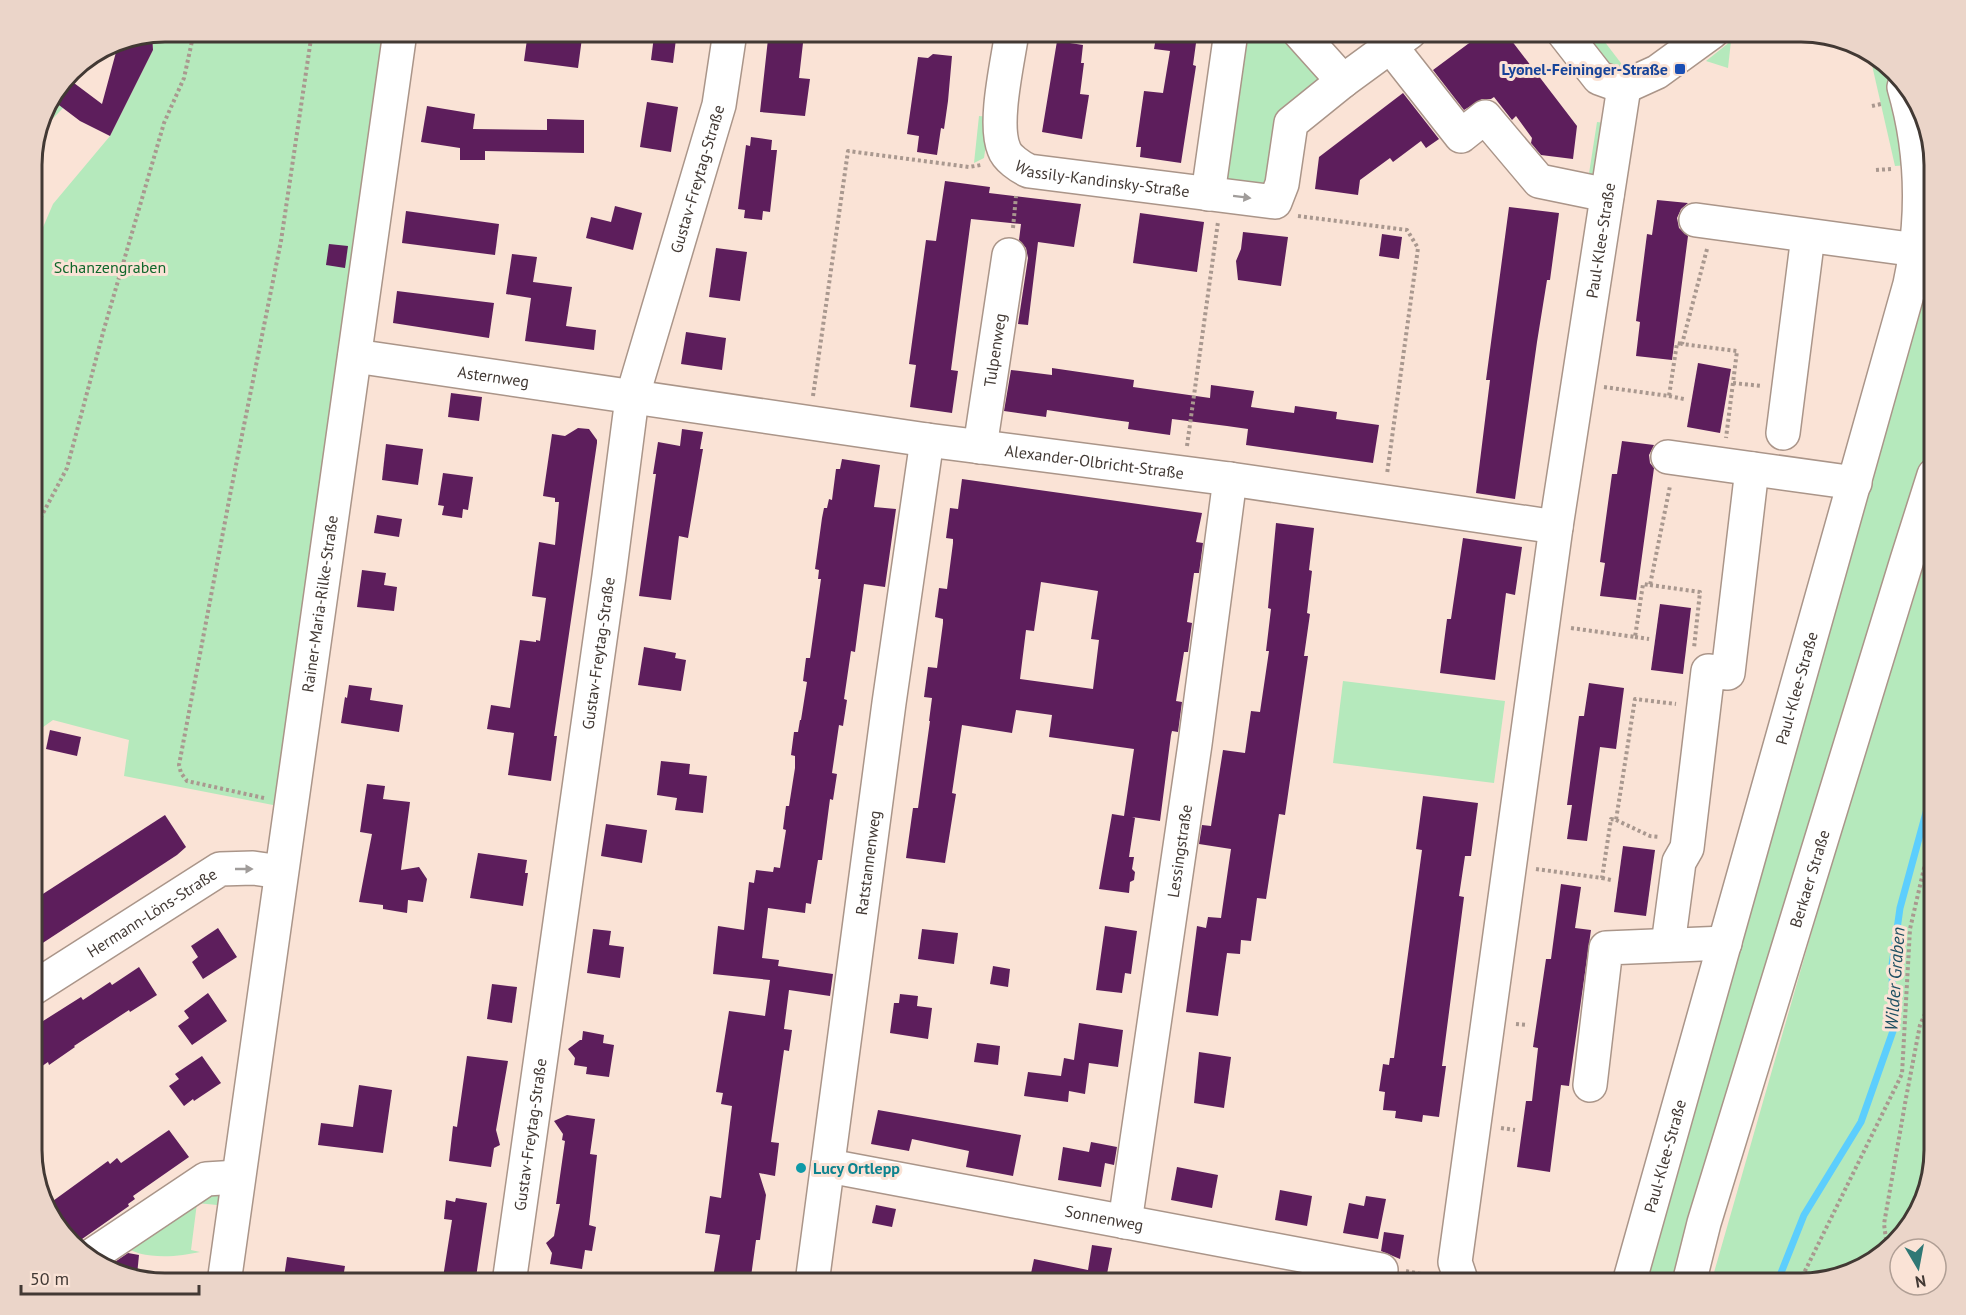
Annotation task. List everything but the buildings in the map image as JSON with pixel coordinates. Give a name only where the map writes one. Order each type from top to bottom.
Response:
[{"type":"street","name":"Rainer-Maria-Rilke-Straße","points":[[225,1273],[399,42]]},
{"type":"street","name":"Gustav-Freytag-Straße","points":[[511,1273],[632,398],[719,105],[728,42]]},
{"type":"street","points":[[1004,151],[999,122],[1011,42]]},
{"type":"street","name":"Wassily-Kandinsky-Straße","points":[[1215,194],[1230,42]]},
{"type":"street","points":[[1308,42],[1343,81]]},
{"type":"street","points":[[1275,201],[1282,184],[1291,123],[1397,42]]},
{"type":"street","points":[[1403,42],[1461,136],[1485,117],[1539,181],[1607,195]]},
{"type":"street","points":[[1571,42],[1599,78],[1624,87],[1657,72],[1698,42]]},
{"type":"street","name":"Paul-Klee-Straße","points":[[1458,1273],[1455,1262],[1556,526],[1624,87]]},
{"type":"street","name":"Paul-Klee-Straße","points":[[1632,1273],[1910,284],[1917,250],[1920,168],[1917,141],[1909,107]]},
{"type":"street","name":"Wassily-Kandinsky-Straße","points":[[1004,151],[1029,171],[1275,201]]},
{"type":"street","points":[[1705,221],[1917,250]]},
{"type":"street","points":[[1782,434],[1808,236]]},
{"type":"street","name":"Tulpenweg","points":[[980,447],[1009,255]]},
{"type":"street","name":"Asternweg","points":[[355,356],[632,398]]},
{"type":"street","name":"Alexander-Olbricht-Straße","points":[[632,398],[927,440],[1230,479],[1556,526]]},
{"type":"street","name":"Ratstannenweg","points":[[814,1273],[927,440]]},
{"type":"street","points":[[1672,458],[1855,483]]},
{"type":"street","points":[[1668,945],[1678,862],[1687,848],[1708,671],[1728,673],[1737,467]]},
{"type":"street","name":"Lessingstraße","points":[[1125,1222],[1195,744],[1230,479]]},
{"type":"street","name":"Berkaer Straße","points":[[1692,1273],[1707,1211],[1924,509]]},
{"type":"street","name":"Hermann-Löns-Straße","points":[[42,984],[220,869],[253,868],[281,872]]},
{"type":"street","points":[[1590,1085],[1606,948],[1725,943]]},
{"type":"street","name":"Sonnenweg","points":[[829,1166],[1382,1270]]},
{"type":"street","points":[[97,1252],[206,1179],[238,1177]]},
{"type":"path","points":[[42,515],[67,468],[104,329],[164,123],[184,78],[192,42]]},
{"type":"path","points":[[267,799],[187,782],[179,765],[228,501],[281,241],[311,42]]},
{"type":"path","points":[[809,423],[848,151],[969,167],[981,165],[1004,151]]},
{"type":"path","points":[[1009,255],[1017,188]]},
{"type":"path","points":[[1184,473],[1215,194]]},
{"type":"path","points":[[1275,201],[1290,214],[1407,230],[1418,248],[1384,501]]},
{"type":"path","points":[[1682,344],[1705,221]]},
{"type":"path","points":[[1669,396],[1677,343],[1737,351],[1737,467]]},
{"type":"path","points":[[1578,383],[1684,399]]},
{"type":"path","points":[[1650,585],[1672,458]]},
{"type":"path","points":[[1635,637],[1643,584],[1700,592],[1694,649]]},
{"type":"path","points":[[1543,624],[1649,639]]},
{"type":"path","points":[[1616,820],[1635,699],[1703,707]]},
{"type":"path","points":[[1602,878],[1611,819],[1650,837],[1688,840]]},
{"type":"path","points":[[1509,865],[1611,880]]},
{"type":"path","points":[[1804,1273],[1902,1074],[1910,929],[1924,871]]},
{"type":"path","points":[[1886,1238],[1884,1224],[1920,1025],[1924,1017]]},
{"type":"path","points":[[1416,1272],[1422,1273]]},
{"type":"green space","name":"Schanzengraben","points":[[157,42],[382,42],[278,806],[124,776],[129,740],[53,720],[42,728],[42,230],[53,204],[110,136],[153,50],[153,43]]},
{"type":"green space","points":[[1237,42],[1293,42],[1325,82],[1270,185],[1216,187]]},
{"type":"green space","points":[[1594,42],[1605,42],[1627,71],[1611,69],[1589,46]]},
{"type":"green space","points":[[1730,42],[1731,42],[1728,68],[1706,61]]},
{"type":"green space","points":[[1872,65],[1892,83],[1908,148],[1909,165],[1895,166]]},
{"type":"green space","points":[[58,104],[63,108],[50,121]]},
{"type":"green space","points":[[979,116],[990,117],[984,158],[974,163]]},
{"type":"green space","points":[[1597,122],[1605,123],[1597,181],[1588,180]]},
{"type":"green space","points":[[1924,203],[1924,469],[1911,500],[1678,1273],[1639,1273]]},
{"type":"green space","points":[[1924,565],[1924,1150],[1920,1182],[1915,1197],[1893,1231],[1869,1252],[1855,1260],[1817,1272],[1714,1273],[1824,889]]},
{"type":"green space","points":[[1343,681],[1505,701],[1494,783],[1333,763]]},
{"type":"green space","points":[[201,1189],[216,1192],[219,1197],[217,1205],[197,1203],[191,1250],[200,1252],[170,1256],[148,1255],[137,1253],[120,1243]]},
{"type":"waterway","name":"Wilder Graben","points":[[1781,1273],[1804,1215],[1861,1122],[1893,1031],[1892,965],[1900,908],[1924,820]]},
{"type":"place","name":"Lyonel-Feininger-Straße","points":[[1680,69]]},
{"type":"place","name":"Lucy Ortlepp","points":[[801,1168]]}]
